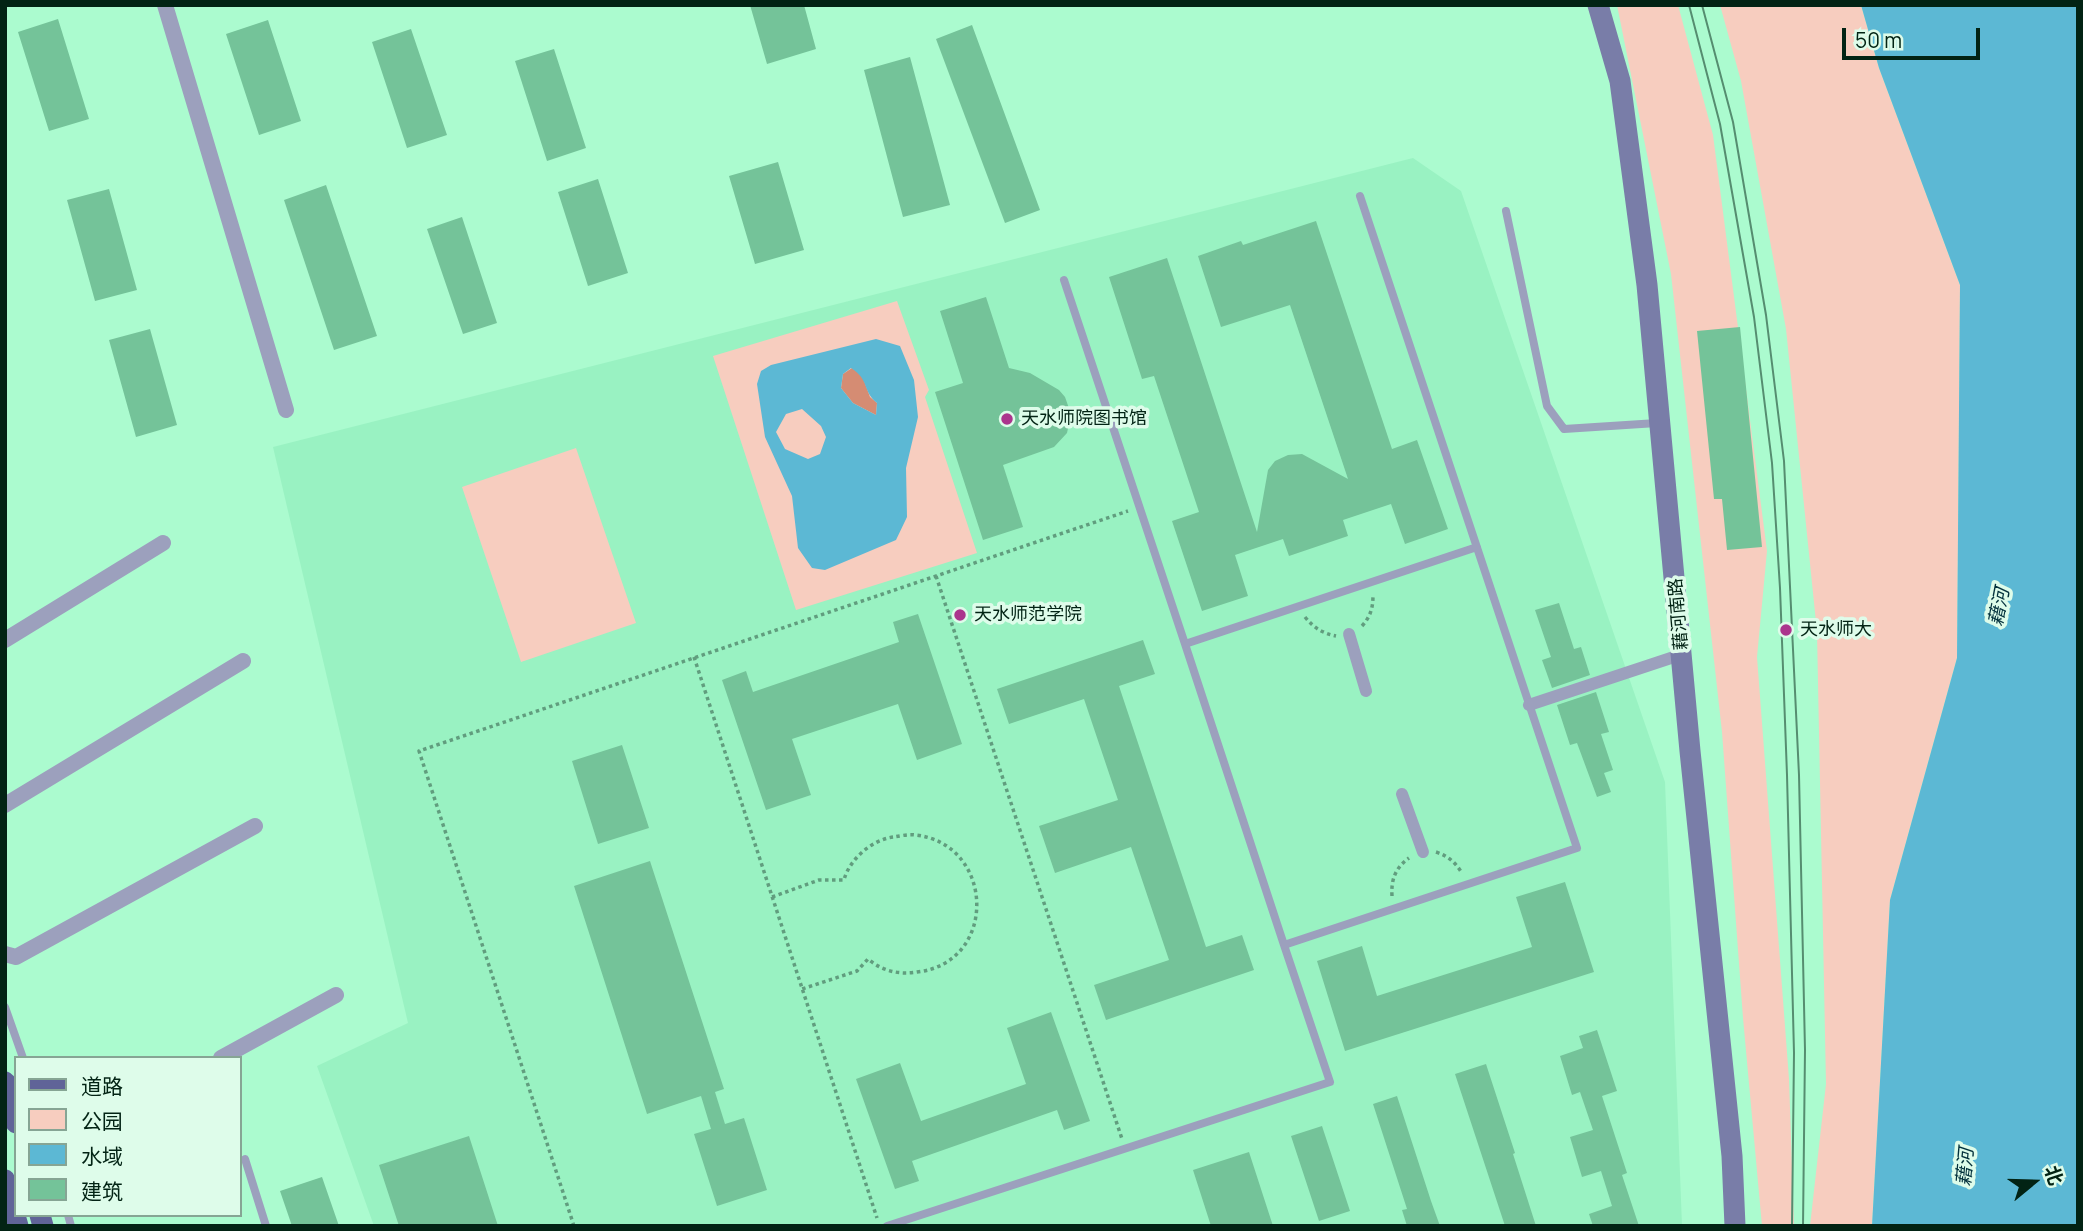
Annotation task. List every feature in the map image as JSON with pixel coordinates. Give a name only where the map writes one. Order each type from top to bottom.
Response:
[{"type":"main road","name":"藉河南路","points":[[1598,5],[1620,81],[1647,285],[1732,1157],[1735,1226]]},
{"type":"main road","points":[[5,1082],[14,1116]]},
{"type":"main road","points":[[5,1180],[14,1212]]},
{"type":"street","points":[[164,5],[286,410]]},
{"type":"street","points":[[5,640],[163,543]]},
{"type":"street","points":[[1349,634],[1366,691]]},
{"type":"street","points":[[1529,705],[1683,654]]},
{"type":"street","points":[[5,806],[243,661]]},
{"type":"street","points":[[1402,794],[1423,852]]},
{"type":"street","points":[[5,954],[16,957],[255,826]]},
{"type":"street","points":[[225,1056],[336,995]]},
{"type":"lane","points":[[1284,945],[1577,848],[1360,196]]},
{"type":"lane","points":[[1506,211],[1547,406],[1564,429],[1660,422]]},
{"type":"lane","points":[[887,1226],[1330,1082],[1064,280]]},
{"type":"lane","points":[[1185,644],[1477,547]]},
{"type":"lane","points":[[5,1007],[22,1056]]},
{"type":"lane","points":[[245,1159],[266,1226]]},
{"type":"path","points":[[574,1226],[419,751],[1140,507]]},
{"type":"path","points":[[936,576],[1125,1148]]},
{"type":"path","points":[[694,657],[880,1226]]},
{"type":"path","points":[[772,897],[819,880],[844,880],[846,872],[863,851],[887,838],[914,835],[941,842],[962,859],[975,883],[978,910],[971,937],[954,958],[930,971],[903,974],[877,967],[868,959],[857,971],[802,989]]},
{"type":"path","points":[[1396,908],[1392,896],[1395,873],[1411,856],[1423,852],[1435,852],[1456,863],[1466,885]]},
{"type":"shaded area","name":"天水师范学院","points":[[1413,158],[1461,191],[1665,782],[1682,1226],[374,1226],[317,1066],[408,1023],[273,447]]},
{"type":"shaded area","points":[[852,368],[862,375],[870,397],[877,403],[876,415],[853,403],[841,388],[843,374]]},
{"type":"green space","points":[[1617,5],[1678,5],[1713,135],[1767,551],[1757,657],[1789,1079],[1794,1226],[1762,1226],[1743,1018],[1722,732],[1671,274]]},
{"type":"green space","points":[[1720,5],[1861,5],[1879,68],[1960,285],[1957,658],[1890,900],[1872,1226],[1810,1226],[1826,1084],[1817,632],[1786,329],[1741,81]]},
{"type":"green space","points":[[897,301],[929,390],[925,397],[977,553],[796,610],[713,356]]},
{"type":"green space","points":[[576,448],[636,623],[521,662],[462,487]]},
{"type":"water","name":"藉河","points":[[1861,5],[2078,5],[2078,1226],[1872,1226],[1890,900],[1957,658],[1960,285],[1879,68]]},
{"type":"water","points":[[876,339],[900,346],[914,380],[918,417],[906,468],[907,517],[896,540],[825,570],[812,568],[798,548],[792,496],[765,437],[757,384],[761,371],[771,365]],"holes":[[[851,368],[861,377],[872,399],[877,403],[876,415],[853,403],[841,388],[843,374]],[[802,409],[821,426],[826,437],[820,454],[808,459],[785,449],[776,432],[786,414]]]},
{"type":"building","points":[[750,5],[804,5],[816,49],[767,64]]},
{"type":"building","points":[[58,19],[89,119],[49,131],[18,32]]},
{"type":"building","points":[[268,20],[301,121],[259,135],[226,34]]},
{"type":"building","points":[[972,25],[1040,210],[1005,223],[936,39]]},
{"type":"building","points":[[411,29],[447,135],[407,148],[372,42]]},
{"type":"building","points":[[554,49],[586,148],[547,161],[515,61]]},
{"type":"building","points":[[910,57],[950,205],[903,217],[864,70]]},
{"type":"building","points":[[778,162],[804,250],[755,264],[729,176]]},
{"type":"building","points":[[598,179],[628,273],[588,286],[558,192]]},
{"type":"building","points":[[326,185],[377,336],[334,350],[284,200]]},
{"type":"building","points":[[109,189],[137,290],[95,301],[67,200]]},
{"type":"building","points":[[462,217],[497,323],[463,334],[427,229]]},
{"type":"building","points":[[1316,221],[1392,449],[1417,440],[1448,529],[1405,544],[1391,504],[1343,520],[1348,536],[1289,556],[1283,539],[1235,555],[1248,596],[1202,611],[1172,521],[1199,512],[1154,376],[1142,379],[1109,277],[1167,258],[1257,532],[1268,470],[1275,461],[1288,455],[1302,454],[1348,479],[1290,305],[1221,327],[1198,256],[1241,241],[1243,245]]},
{"type":"building","name":"天水师院图书馆","points":[[986,297],[1009,368],[1030,373],[1059,390],[1065,397],[1071,414],[1067,433],[1054,447],[1003,465],[1023,527],[983,540],[935,392],[963,383],[940,311]]},
{"type":"building","points":[[1740,327],[1762,547],[1727,550],[1722,499],[1714,499],[1697,331]]},
{"type":"building","points":[[150,329],[177,425],[136,437],[109,340]]},
{"type":"building","points":[[1559,603],[1574,649],[1581,647],[1590,675],[1552,688],[1542,660],[1551,657],[1535,610]]},
{"type":"building","points":[[918,614],[962,744],[917,760],[898,704],[792,739],[811,795],[766,810],[722,680],[746,671],[753,692],[899,642],[893,622]]},
{"type":"building","points":[[1143,640],[1155,674],[1119,686],[1206,947],[1242,935],[1254,970],[1106,1020],[1094,985],[1169,960],[1131,847],[1055,873],[1039,826],[1118,800],[1084,699],[1009,724],[997,689]]},
{"type":"building","points":[[1596,692],[1609,732],[1601,734],[1613,770],[1604,773],[1611,792],[1597,797],[1577,743],[1570,745],[1557,705]]},
{"type":"building","points":[[622,745],[649,828],[598,844],[572,761]]},
{"type":"building","points":[[650,861],[724,1089],[715,1092],[725,1124],[744,1118],[767,1190],[717,1206],[694,1134],[711,1129],[701,1096],[647,1114],[574,886]]},
{"type":"building","points":[[1565,882],[1594,972],[1345,1051],[1317,961],[1362,946],[1377,996],[1532,947],[1516,897]]},
{"type":"building","points":[[1051,1012],[1090,1121],[1064,1130],[1057,1110],[912,1161],[919,1181],[895,1189],[856,1079],[900,1063],[921,1121],[1026,1084],[1007,1028]]},
{"type":"building","points":[[1597,1030],[1617,1091],[1602,1096],[1627,1173],[1622,1175],[1639,1226],[1593,1226],[1589,1214],[1612,1206],[1601,1171],[1582,1177],[1570,1137],[1593,1130],[1580,1092],[1572,1095],[1560,1056],[1583,1048],[1579,1036]]},
{"type":"building","points":[[1486,1064],[1536,1226],[1505,1226],[1455,1074]]},
{"type":"building","points":[[1397,1096],[1440,1226],[1407,1226],[1402,1210],[1407,1209],[1373,1104]]},
{"type":"building","points":[[1322,1126],[1350,1211],[1319,1221],[1291,1136]]},
{"type":"building","points":[[469,1136],[498,1226],[399,1226],[379,1165]]},
{"type":"building","points":[[1249,1152],[1273,1226],[1211,1226],[1193,1170]]},
{"type":"building","points":[[322,1177],[339,1226],[292,1226],[280,1191]]},
{"type":"tram line","points":[[1689,5],[1720,124],[1754,317],[1772,463],[1787,775],[1794,1053],[1792,1226]]},
{"type":"tram line","points":[[1702,5],[1733,122],[1766,315],[1784,461],[1799,775],[1805,1050],[1803,1226]]},
{"type":"place","name":"天水师院图书馆","points":[[1007,419]]},
{"type":"place","name":"天水师范学院","points":[[960,615]]},
{"type":"place","name":"天水师大","points":[[1786,630]]}]
